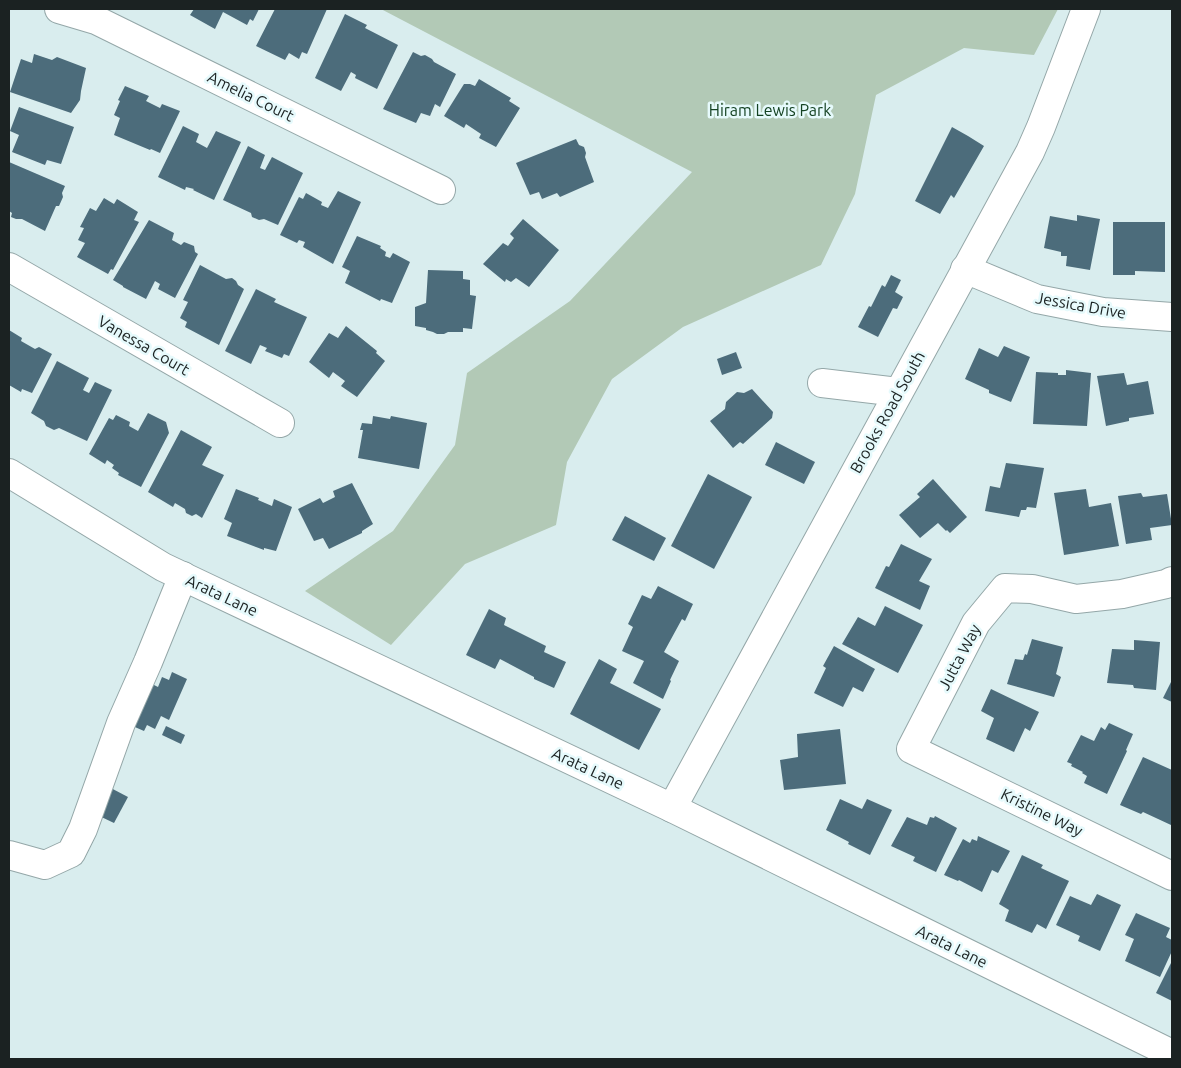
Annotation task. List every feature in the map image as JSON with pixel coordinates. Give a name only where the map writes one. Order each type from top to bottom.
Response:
[{"type":"street","name":"Amelia Court","points":[[59,9],[96,20],[441,190]]},
{"type":"street","name":"Brooks Road South","points":[[672,808],[1030,152],[1086,9]]},
{"type":"street","name":"Vanessa Court","points":[[9,268],[280,423]]},
{"type":"street","name":"Jessica Drive","points":[[965,269],[1037,298],[1103,312],[1172,317]]},
{"type":"street","points":[[822,383],[898,392]]},
{"type":"street","name":"Arata Lane","points":[[9,473],[163,567],[672,808],[1172,1054]]},
{"type":"street","points":[[9,855],[45,865],[71,853],[82,829],[120,722],[148,662],[183,576]]},
{"type":"street","name":"Jutta Way","points":[[911,749],[976,623],[1005,588],[1032,589],[1076,599],[1122,594],[1172,581]]},
{"type":"street","name":"Kristine Way","points":[[911,749],[1172,876]]},
{"type":"green space","name":"Hiram Lewis Park","points":[[381,9],[1058,9],[1034,55],[964,48],[876,95],[855,194],[821,265],[683,327],[612,379],[567,462],[556,525],[465,564],[391,645],[305,591],[393,531],[455,445],[467,373],[570,301],[692,172]]},
{"type":"building","points":[[194,9],[259,9],[253,21],[250,19],[247,25],[223,12],[215,29],[190,15]]},
{"type":"building","points":[[275,9],[327,9],[307,54],[302,52],[299,59],[289,53],[285,60],[256,46]]},
{"type":"building","points":[[345,14],[367,25],[365,28],[398,45],[377,89],[355,78],[356,75],[351,72],[341,91],[315,78]]},
{"type":"building","points":[[413,52],[421,56],[425,55],[456,74],[440,107],[435,104],[430,116],[421,113],[416,123],[383,109]]},
{"type":"building","points":[[34,54],[52,60],[57,57],[86,68],[80,100],[71,113],[10,92],[21,59],[32,63]]},
{"type":"building","points":[[479,79],[511,98],[509,101],[520,108],[496,147],[479,138],[481,134],[466,124],[464,128],[444,116],[464,84],[475,86]]},
{"type":"building","points":[[125,86],[149,96],[146,101],[160,108],[162,104],[180,111],[160,153],[114,135],[120,118],[114,115],[120,101],[118,100]]},
{"type":"building","points":[[19,107],[74,127],[61,164],[47,160],[45,165],[12,152],[19,135],[10,131]]},
{"type":"building","points":[[183,126],[199,134],[196,142],[207,148],[216,131],[241,142],[214,200],[194,189],[186,187],[185,190],[158,177]]},
{"type":"building","points":[[952,127],[984,146],[954,198],[951,195],[940,214],[915,201]]},
{"type":"building","points":[[576,139],[579,145],[584,147],[585,157],[594,182],[560,197],[557,193],[542,199],[539,192],[530,195],[516,163]]},
{"type":"building","points":[[248,146],[265,155],[260,168],[265,170],[272,157],[303,173],[278,225],[264,219],[259,220],[252,217],[251,213],[223,200]]},
{"type":"building","points":[[9,162],[65,186],[59,206],[56,206],[45,231],[22,219],[11,217],[12,213],[9,211]]},
{"type":"building","points":[[338,191],[361,202],[333,264],[303,247],[305,242],[299,240],[297,243],[280,235],[299,197],[303,199],[306,193],[322,202],[321,205],[328,208]]},
{"type":"building","points":[[104,198],[114,204],[117,199],[138,212],[134,220],[139,222],[113,270],[111,269],[108,274],[77,257],[85,243],[78,240],[84,228],[80,227],[90,208],[96,211]]},
{"type":"building","points":[[1077,215],[1100,219],[1090,270],[1066,266],[1067,256],[1061,256],[1061,252],[1044,248],[1050,216],[1077,221]]},
{"type":"building","points":[[523,219],[559,250],[529,287],[516,278],[511,282],[506,279],[505,282],[483,264],[503,243],[508,246],[514,238],[510,234]]},
{"type":"building","points":[[149,220],[174,233],[172,240],[181,245],[184,242],[194,246],[195,252],[198,254],[175,298],[158,289],[160,284],[155,281],[146,299],[113,280]]},
{"type":"building","points":[[1113,222],[1165,222],[1165,272],[1135,271],[1135,275],[1113,275]]},
{"type":"building","points":[[357,236],[381,246],[380,248],[386,252],[385,256],[390,258],[393,253],[410,262],[392,303],[381,299],[380,301],[345,283],[350,271],[342,267]]},
{"type":"building","points":[[200,265],[226,279],[232,278],[244,289],[219,345],[185,327],[187,322],[180,318],[188,302],[183,300]]},
{"type":"building","points":[[428,270],[463,271],[463,279],[470,280],[470,295],[476,296],[472,329],[463,328],[463,332],[437,334],[426,330],[426,328],[415,326],[415,307],[426,303]]},
{"type":"building","points":[[891,275],[901,280],[895,292],[903,297],[897,309],[893,308],[878,337],[858,327],[882,285],[885,287]]},
{"type":"building","points":[[256,289],[276,299],[274,302],[307,317],[289,356],[284,354],[282,358],[265,351],[267,348],[260,345],[251,364],[225,351]]},
{"type":"building","points":[[346,326],[377,351],[376,353],[385,361],[357,397],[341,386],[345,381],[333,372],[329,378],[309,362],[329,333],[338,338]]},
{"type":"building","points":[[9,330],[22,338],[21,341],[35,349],[39,347],[52,354],[32,393],[22,389],[21,392],[9,385]]},
{"type":"building","points":[[1004,346],[1030,357],[1011,402],[989,393],[989,390],[965,379],[979,348],[998,357]]},
{"type":"building","points":[[736,352],[742,368],[722,375],[717,359]]},
{"type":"building","points":[[57,361],[89,378],[83,390],[89,393],[95,382],[112,390],[87,441],[59,428],[54,430],[46,426],[44,421],[31,413]]},
{"type":"building","points":[[1066,370],[1091,373],[1087,426],[1033,424],[1036,372],[1066,375]]},
{"type":"building","points":[[1124,373],[1127,385],[1148,381],[1154,414],[1129,418],[1129,421],[1106,426],[1097,376]]},
{"type":"building","points":[[752,389],[773,412],[772,418],[743,444],[740,442],[733,448],[710,421],[725,409],[726,402],[737,392],[744,393]]},
{"type":"building","points":[[148,413],[166,422],[169,433],[141,487],[118,475],[119,473],[112,468],[114,465],[107,460],[105,464],[89,454],[109,418],[113,420],[116,415],[130,422],[129,426],[138,431]]},
{"type":"building","points":[[373,416],[390,419],[391,416],[427,423],[419,469],[358,458],[363,430],[360,430],[362,423],[372,424]]},
{"type":"building","points":[[181,430],[212,447],[202,465],[224,475],[202,518],[196,514],[192,516],[186,513],[185,509],[175,503],[173,507],[148,492]]},
{"type":"building","points":[[776,442],[815,462],[804,484],[765,465]]},
{"type":"building","points":[[1006,463],[1044,468],[1036,508],[1027,507],[1026,510],[1021,510],[1019,517],[985,511],[990,486],[1000,488]]},
{"type":"building","points":[[708,474],[752,497],[714,569],[671,546]]},
{"type":"building","points":[[933,479],[967,517],[950,533],[938,523],[920,538],[899,515],[920,497],[917,494]]},
{"type":"building","points":[[352,483],[373,524],[362,531],[362,533],[329,549],[323,538],[314,541],[298,509],[320,498],[323,503],[335,497],[333,491]]},
{"type":"building","points":[[236,489],[259,498],[258,500],[272,506],[274,499],[292,507],[276,551],[264,548],[264,550],[227,536],[232,523],[224,519]]},
{"type":"building","points":[[1086,489],[1089,507],[1111,503],[1119,546],[1064,555],[1054,493]]},
{"type":"building","points":[[1141,493],[1143,497],[1167,494],[1172,525],[1150,528],[1152,540],[1126,544],[1118,496]]},
{"type":"building","points":[[625,516],[666,538],[654,561],[612,540]]},
{"type":"building","points":[[901,544],[932,559],[919,581],[930,586],[920,610],[875,588],[886,566],[889,567]]},
{"type":"building","points":[[658,586],[693,604],[685,621],[682,619],[664,652],[679,661],[663,699],[633,683],[644,661],[622,651],[633,627],[628,624],[642,595],[651,599]]},
{"type":"building","points":[[885,606],[923,625],[898,673],[842,644],[858,617],[875,626]]},
{"type":"building","points":[[489,609],[506,618],[504,625],[546,646],[544,652],[566,662],[554,688],[534,679],[534,677],[500,659],[495,669],[466,655]]},
{"type":"building","points":[[1032,639],[1063,647],[1056,674],[1061,677],[1054,697],[1007,684],[1015,659],[1023,660],[1025,654],[1027,655]]},
{"type":"building","points":[[1134,640],[1160,642],[1156,690],[1134,688],[1133,685],[1107,683],[1112,649],[1134,650]]},
{"type":"building","points":[[834,646],[875,669],[863,692],[853,687],[843,707],[814,693],[826,668],[823,666]]},
{"type":"building","points":[[599,659],[617,669],[610,683],[661,709],[639,750],[570,714]]},
{"type":"building","points":[[172,672],[187,679],[169,720],[161,716],[155,729],[147,725],[144,731],[128,724],[150,683],[158,687],[162,677],[169,680]]},
{"type":"building","points":[[1172,680],[1172,702],[1163,698]]},
{"type":"building","points":[[991,689],[1039,712],[1030,731],[1025,728],[1014,752],[986,739],[994,718],[981,711]]},
{"type":"building","points":[[1109,723],[1133,734],[1107,794],[1084,783],[1087,776],[1067,762],[1081,735],[1094,741],[1101,727],[1105,730]]},
{"type":"building","points":[[166,726],[185,735],[181,744],[162,735]]},
{"type":"building","points":[[840,729],[846,784],[784,790],[780,760],[798,757],[797,734]]},
{"type":"building","points":[[1143,757],[1172,770],[1171,825],[1143,812],[1141,814],[1120,805]]},
{"type":"building","points":[[107,786],[128,797],[114,823],[93,813]]},
{"type":"building","points":[[840,799],[862,809],[867,799],[892,810],[870,855],[826,830]]},
{"type":"building","points":[[935,816],[957,828],[936,872],[913,861],[915,857],[891,846],[907,817],[927,825],[930,817],[934,818]]},
{"type":"building","points":[[978,836],[1010,851],[998,873],[992,870],[982,892],[959,880],[944,875],[963,839],[970,843],[972,839],[977,841]]},
{"type":"building","points":[[1022,855],[1043,865],[1041,868],[1069,881],[1046,929],[1037,924],[1032,933],[1005,921],[1009,910],[999,904]]},
{"type":"building","points":[[1097,894],[1121,905],[1100,951],[1078,941],[1080,936],[1056,925],[1070,896],[1091,905]]},
{"type":"building","points":[[1136,913],[1170,928],[1166,937],[1172,940],[1172,951],[1160,977],[1125,961],[1134,939],[1125,935]]},
{"type":"building","points":[[1172,961],[1172,1001],[1156,993]]}]
